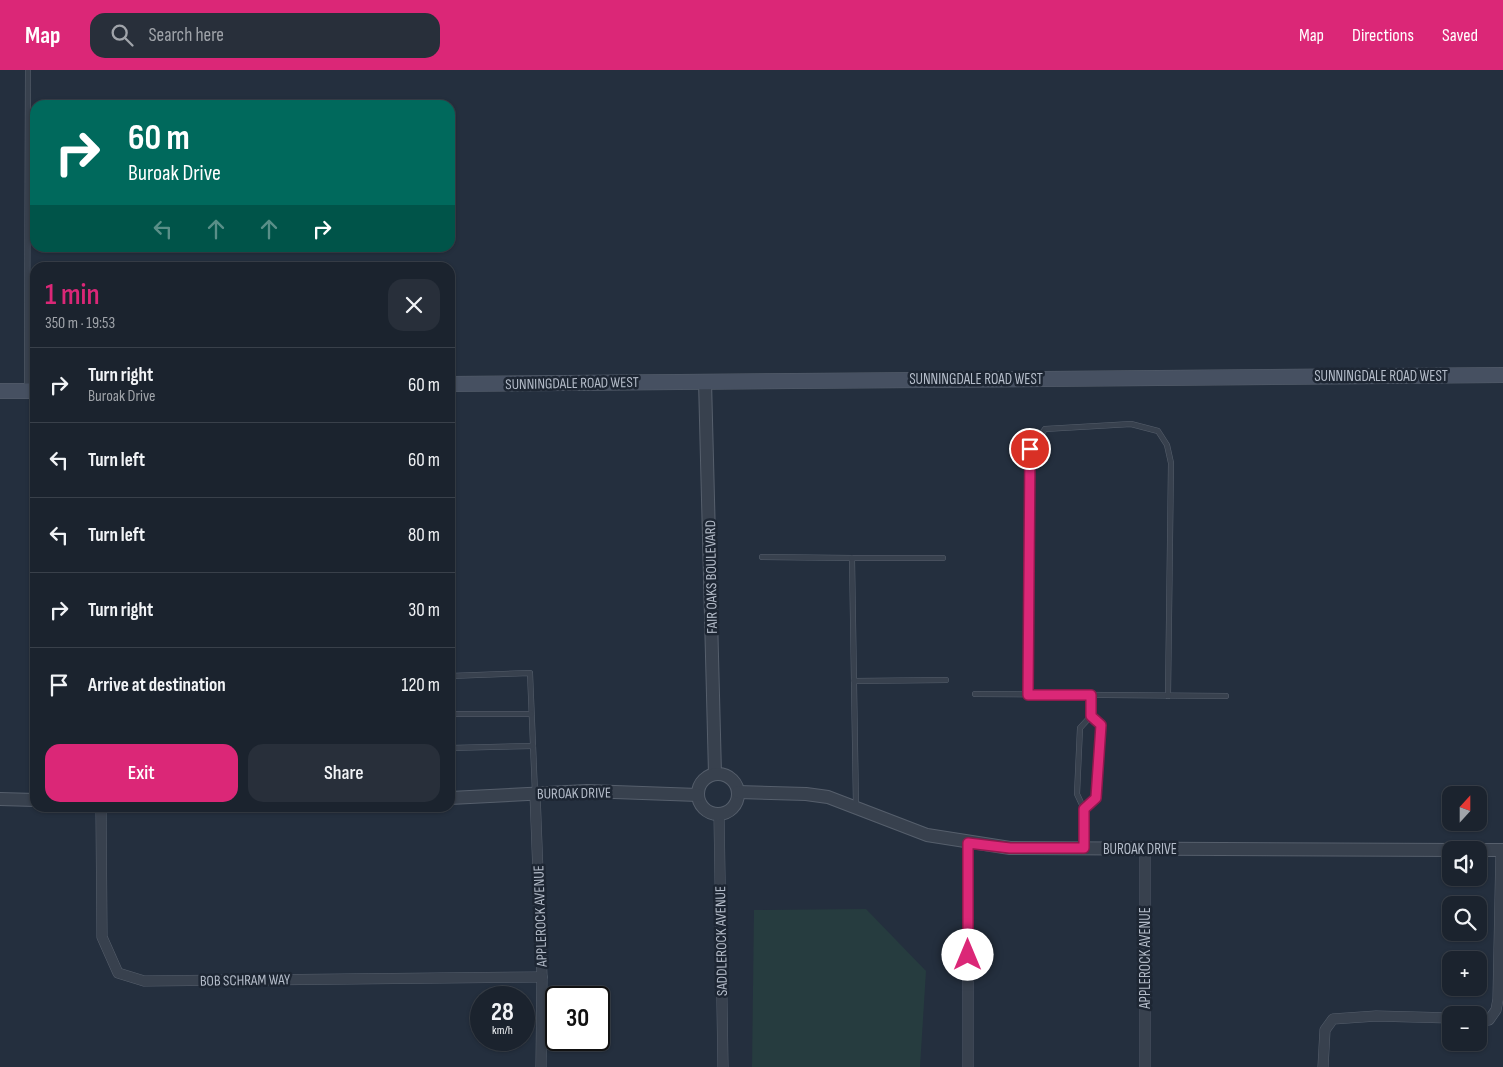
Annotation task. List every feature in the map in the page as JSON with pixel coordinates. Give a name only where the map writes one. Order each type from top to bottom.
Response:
[{"type":"main road","name":"SUNNINGDALE ROAD WEST","points":[[455,384],[705,380],[1503,375]]},
{"type":"main road","points":[[0,391],[30,391]]},
{"type":"street","name":"FAIR OAKS BOULEVARD","points":[[705,380],[715,774]]},
{"type":"street","points":[[1091,695],[1091,716]]},
{"type":"street","points":[[715,774],[727,776],[733,780],[738,792],[737,802],[732,808],[719,814],[708,812],[700,804],[698,795],[700,785],[707,778],[715,774]]},
{"type":"street","name":"BUROAK DRIVE","points":[[455,798],[587,791],[698,795]]},
{"type":"street","name":"BUROAK DRIVE","points":[[738,792],[806,794],[828,798],[927,835],[968,843],[1010,848],[1442,850]]},
{"type":"street","name":"APPLEROCK AVENUE","points":[[535,794],[542,977],[542,1067]]},
{"type":"street","points":[[0,799],[30,800]]},
{"type":"street","name":"BOB SCHRAM WAY","points":[[102,812],[102,937],[118,973],[144,981],[542,977]]},
{"type":"street","name":"SADDLEROCK AVENUE","points":[[719,814],[723,1067]]},
{"type":"street","points":[[968,843],[968,1067]]},
{"type":"street","name":"APPLEROCK AVENUE","points":[[1145,849],[1145,1067]]},
{"type":"street","points":[[1487,850],[1502,850],[1498,999],[1496,1010],[1489,1020],[1487,1020]]},
{"type":"street","points":[[1323,1067],[1326,1030],[1333,1018],[1376,1016],[1442,1018]]},
{"type":"lane","points":[[28,70],[30,284]]},
{"type":"lane","points":[[1028,695],[1030,449],[1045,428],[1131,424],[1158,431],[1167,445],[1171,463],[1168,696]]},
{"type":"lane","points":[[762,557],[943,558]]},
{"type":"lane","points":[[852,558],[856,807]]},
{"type":"lane","points":[[455,676],[530,673],[535,794]]},
{"type":"lane","points":[[854,682],[946,680]]},
{"type":"lane","points":[[974,694],[1226,696]]},
{"type":"lane","points":[[455,714],[531,714]]},
{"type":"lane","points":[[1084,809],[1096,798],[1101,725],[1091,716],[1080,728],[1077,794],[1084,809],[1084,848]]},
{"type":"lane","points":[[455,748],[533,746]]},
{"type":"green space","points":[[866,909],[926,971],[920,1067],[752,1067],[754,910]]},
{"type":"route","points":[[968,955],[968,843],[1010,848],[1084,848],[1084,809],[1096,798],[1101,725],[1091,716],[1091,695],[1028,695],[1030,449]]}]
